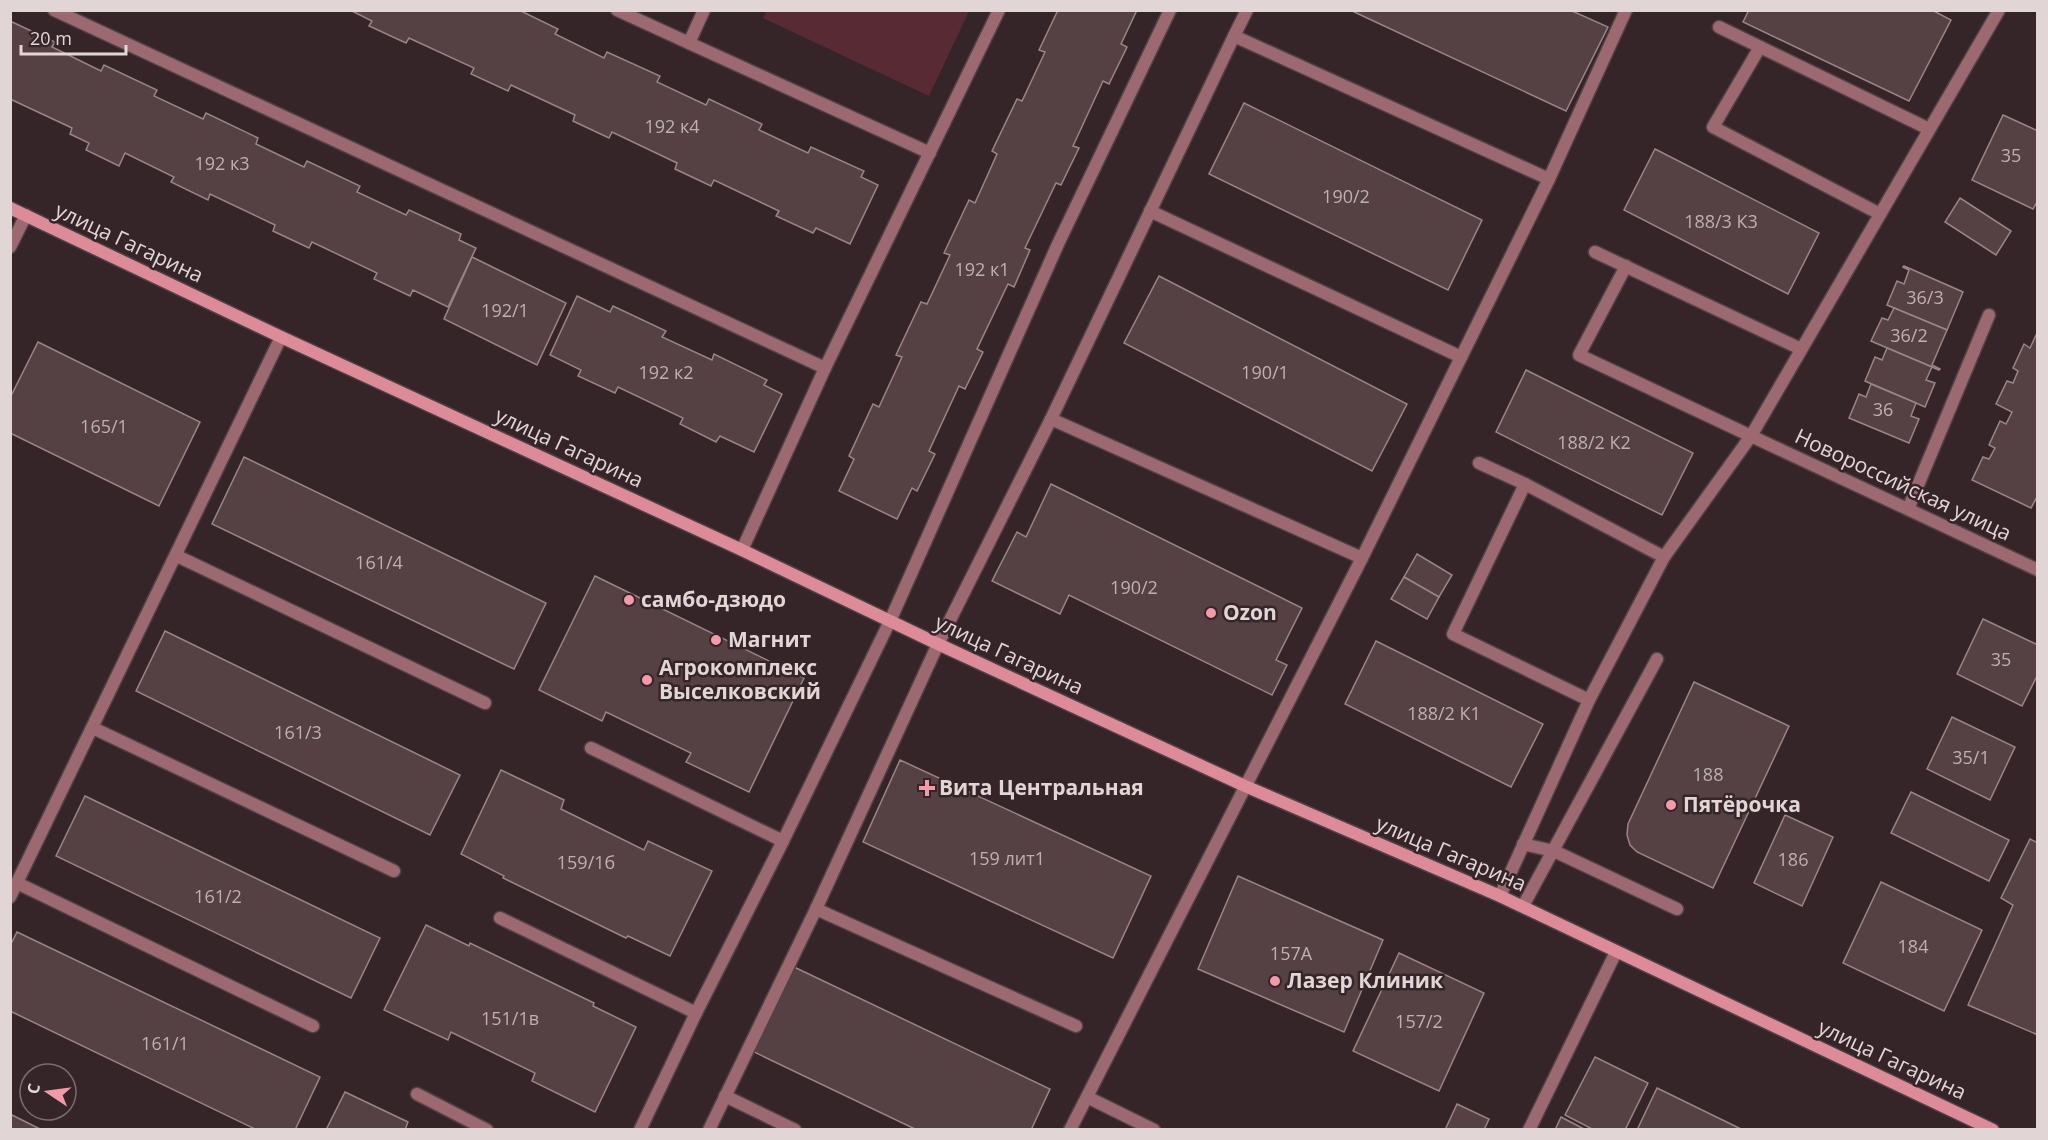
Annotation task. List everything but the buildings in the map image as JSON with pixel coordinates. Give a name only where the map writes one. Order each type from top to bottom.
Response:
[{"type":"street","points":[[54,10],[825,368]]},
{"type":"street","points":[[617,10],[930,153]]},
{"type":"street","points":[[689,43],[704,10]]},
{"type":"street","points":[[742,550],[825,368],[999,10]]},
{"type":"street","points":[[640,1130],[890,621],[1058,244],[1170,10]]},
{"type":"street","points":[[709,1130],[816,909],[938,644],[1051,419],[1247,10]]},
{"type":"street","points":[[1070,1130],[1362,558],[1549,179],[1626,10]]},
{"type":"street","points":[[1500,896],[1589,700],[1664,557],[1751,436],[1999,10]]},
{"type":"street","points":[[1719,27],[1929,129]]},
{"type":"street","points":[[1234,36],[1549,179]]},
{"type":"street","points":[[1760,47],[1713,127],[1880,214]]},
{"type":"street","name":"улица Гагарина","points":[[10,208],[281,337],[1245,786],[1523,906],[1994,1130]]},
{"type":"street","points":[[1150,211],[1461,357]]},
{"type":"street","points":[[10,247],[26,215]]},
{"type":"street","points":[[1595,252],[1801,349]]},
{"type":"street","name":"Новороссийская улица","points":[[1626,266],[1579,355],[2037,570]]},
{"type":"street","points":[[1908,509],[1989,315]]},
{"type":"street","points":[[10,897],[281,337]]},
{"type":"street","points":[[1051,419],[1362,558]]},
{"type":"street","points":[[1479,464],[1525,484],[1664,557]]},
{"type":"street","points":[[1525,484],[1453,634],[1589,700]]},
{"type":"street","points":[[177,556],[485,703]]},
{"type":"street","points":[[1523,906],[1657,658]]},
{"type":"street","points":[[93,728],[394,871]]},
{"type":"street","points":[[591,748],[783,841]]},
{"type":"street","points":[[1523,844],[1554,851],[1677,909]]},
{"type":"street","points":[[18,884],[313,1026]]},
{"type":"street","points":[[816,909],[1076,1026]]},
{"type":"street","points":[[500,918],[696,1013]]},
{"type":"street","points":[[1529,1130],[1616,951]]},
{"type":"street","points":[[417,1094],[487,1130]]},
{"type":"street","points":[[724,1096],[795,1130]]},
{"type":"street","points":[[1087,1097],[1154,1130]]},
{"type":"shaded area","points":[[767,10],[969,11],[929,96],[763,18]]},
{"type":"place","name":"самбо-дзюдо","points":[[629,600]]},
{"type":"place","name":"Ozon","points":[[1211,613]]},
{"type":"place","name":"Магнит","points":[[716,640]]},
{"type":"place","name":"Агрокомплекс Выселковский","points":[[647,680]]},
{"type":"place","name":"Вита Центральная","points":[[927,788]]},
{"type":"place","name":"Пятёрочка","points":[[1671,805]]},
{"type":"place","name":"Лазер Клиник","points":[[1275,981]]}]
